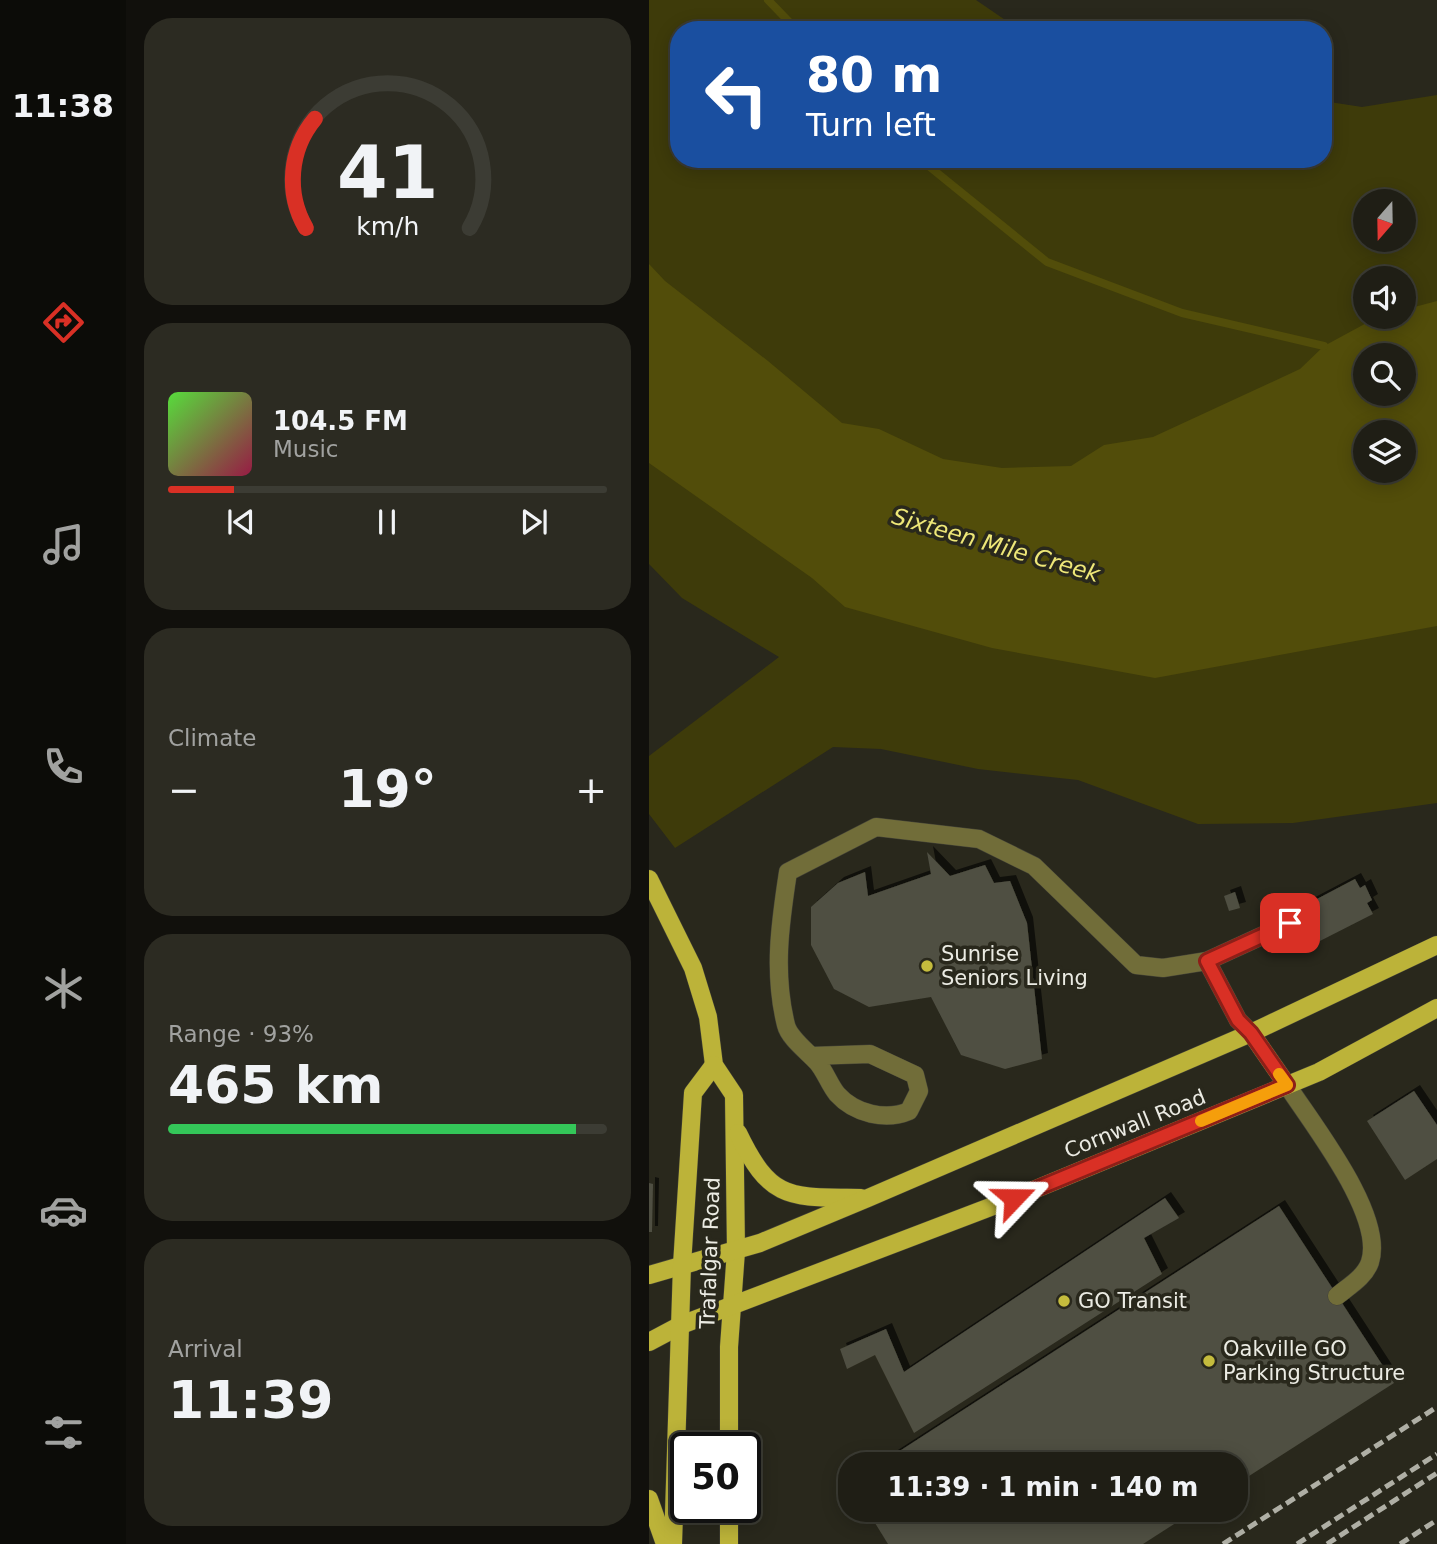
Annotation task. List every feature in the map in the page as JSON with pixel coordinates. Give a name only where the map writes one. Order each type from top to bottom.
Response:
[{"type":"main road","name":"Trafalgar Road","points":[[649,879],[693,968],[708,1017],[714,1065],[734,1095],[736,1251],[729,1347],[729,1432]]},
{"type":"main road","name":"Cornwall Road","points":[[649,1275],[736,1251],[868,1198],[1251,1033],[1437,945]]},
{"type":"main road","name":"Cornwall Road","points":[[649,1342],[681,1325],[1014,1198],[1319,1072],[1437,1008]]},
{"type":"main road","points":[[1251,1033],[1287,1085]]},
{"type":"main road","name":"Trafalgar Road","points":[[673,1544],[682,1265],[693,1093],[714,1065]]},
{"type":"main road","points":[[735,1127],[755,1167],[774,1185],[803,1197],[868,1198]]},
{"type":"main road","points":[[649,1499],[665,1544]]},
{"type":"main road","points":[[729,1523],[729,1544]]},
{"type":"lane","points":[[811,1056],[870,1054],[915,1075],[919,1091],[909,1111],[894,1118],[865,1113],[837,1094],[823,1069],[811,1056],[787,1028],[777,945],[788,872],[876,827],[979,839],[1034,866],[1136,965],[1163,968],[1207,961],[1290,923]]},
{"type":"lane","points":[[1207,961],[1238,1020],[1251,1033]]},
{"type":"lane","points":[[1287,1085],[1364,1211],[1371,1236],[1370,1261],[1361,1278],[1337,1296]]},
{"type":"shaded area","points":[[649,0],[976,0],[1007,21],[670,21],[670,168],[1332,168],[1332,102],[1362,107],[1437,95],[1437,803],[1293,823],[1198,824],[1078,780],[978,769],[881,749],[833,747],[675,848],[649,814],[649,756],[779,657],[682,598],[649,564]]},
{"type":"water","name":"Sixteen Mile Creek","points":[[649,264],[665,281],[842,423],[879,429],[943,459],[1002,468],[1071,466],[1104,445],[1153,437],[1300,369],[1324,346],[1355,329],[1416,329],[1416,307],[1437,301],[1437,626],[1155,678],[992,648],[845,607],[812,578],[649,463]]},
{"type":"building","name":"Sunrise Seniors Living","points":[[927,852],[950,876],[985,865],[994,883],[1010,881],[1027,923],[1042,1059],[1005,1069],[961,1055],[931,997],[869,1007],[834,989],[811,945],[811,907],[838,883],[865,872],[868,896],[931,874]]},
{"type":"building","points":[[1355,879],[1360,888],[1365,885],[1372,900],[1367,903],[1373,914],[1314,944],[1308,932],[1303,934],[1296,921],[1301,919],[1296,910]]},
{"type":"building","points":[[1235,892],[1240,908],[1229,911],[1224,896]]},
{"type":"building","points":[[1414,1091],[1437,1125],[1437,1159],[1405,1180],[1367,1121]]},
{"type":"building","points":[[649,1183],[653,1184],[652,1232],[649,1232]]},
{"type":"building","name":"GO Transit","points":[[1165,1198],[1179,1218],[1144,1238],[1162,1274],[914,1433],[875,1355],[847,1369],[840,1349],[886,1329],[904,1372]]},
{"type":"building","name":"Oakville GO Parking Structure","points":[[1279,1206],[1394,1383],[1248,1477],[1248,1452],[898,1452]]},
{"type":"building","points":[[874,1522],[1177,1522],[1143,1544],[888,1544]]},
{"type":"waterway","points":[[768,0],[788,21]]},
{"type":"waterway","points":[[931,168],[1047,262],[1182,313],[1324,346]]},
{"type":"railway","points":[[1223,1544],[1437,1407]]},
{"type":"railway","points":[[1297,1544],[1437,1454]]},
{"type":"railway","points":[[1327,1544],[1437,1473]]},
{"type":"railway","points":[[1400,1544],[1437,1520]]},
{"type":"slow traffic","points":[[1201,1121],[1287,1085],[1279,1074]]},
{"type":"place","name":"Sunrise Seniors Living","points":[[927,966]]},
{"type":"place","name":"GO Transit","points":[[1064,1301]]},
{"type":"place","name":"Oakville GO Parking Structure","points":[[1209,1361]]},
{"type":"route","points":[[1014,1198],[1287,1085],[1251,1033],[1238,1020],[1207,961],[1290,923]]}]
